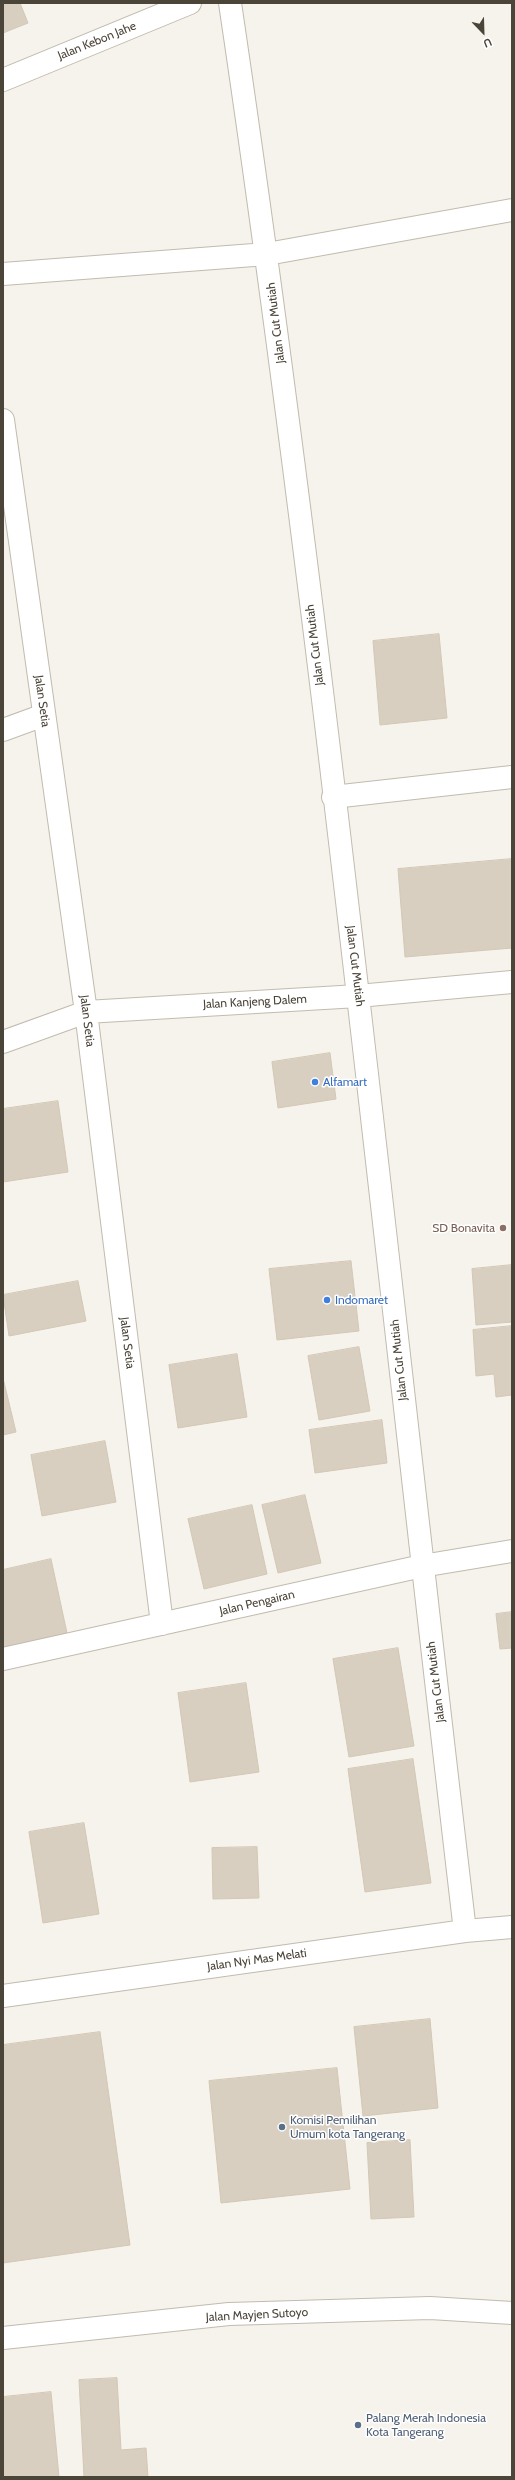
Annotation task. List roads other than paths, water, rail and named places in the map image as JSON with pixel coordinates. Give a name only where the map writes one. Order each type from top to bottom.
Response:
[{"type":"street","name":"Jalan Kebon Jahe","points":[[3,80],[190,3]]},
{"type":"street","name":"Jalan Cut Mutiah","points":[[230,3],[267,254],[358,996],[422,1566],[465,1931]]},
{"type":"street","points":[[3,274],[267,254],[512,210]]},
{"type":"street","name":"Jalan Setia","points":[[3,420],[86,1012],[162,1624]]},
{"type":"street","points":[[3,730],[44,714]]},
{"type":"street","points":[[333,796],[512,777]]},
{"type":"street","name":"Jalan Kanjeng Dalem","points":[[3,1042],[86,1012],[358,996],[512,982]]},
{"type":"street","name":"Jalan Pengairan","points":[[3,1659],[422,1566],[512,1551]]},
{"type":"street","name":"Jalan Nyi Mas Melati","points":[[3,1996],[465,1931],[512,1927]]},
{"type":"street","name":"Jalan Mayjen Sutoyo","points":[[3,2338],[229,2314],[430,2308],[512,2313]]},
{"type":"place","name":"Alfamart","points":[[315,1082]]},
{"type":"place","name":"SD Bonavita","points":[[503,1228]]},
{"type":"place","name":"Indomaret","points":[[327,1300]]},
{"type":"place","name":"Komisi Pemilihan Umum kota Tangerang","points":[[282,2127]]},
{"type":"place","name":"Palang Merah Indonesia Kota Tangerang","points":[[358,2425]]}]
